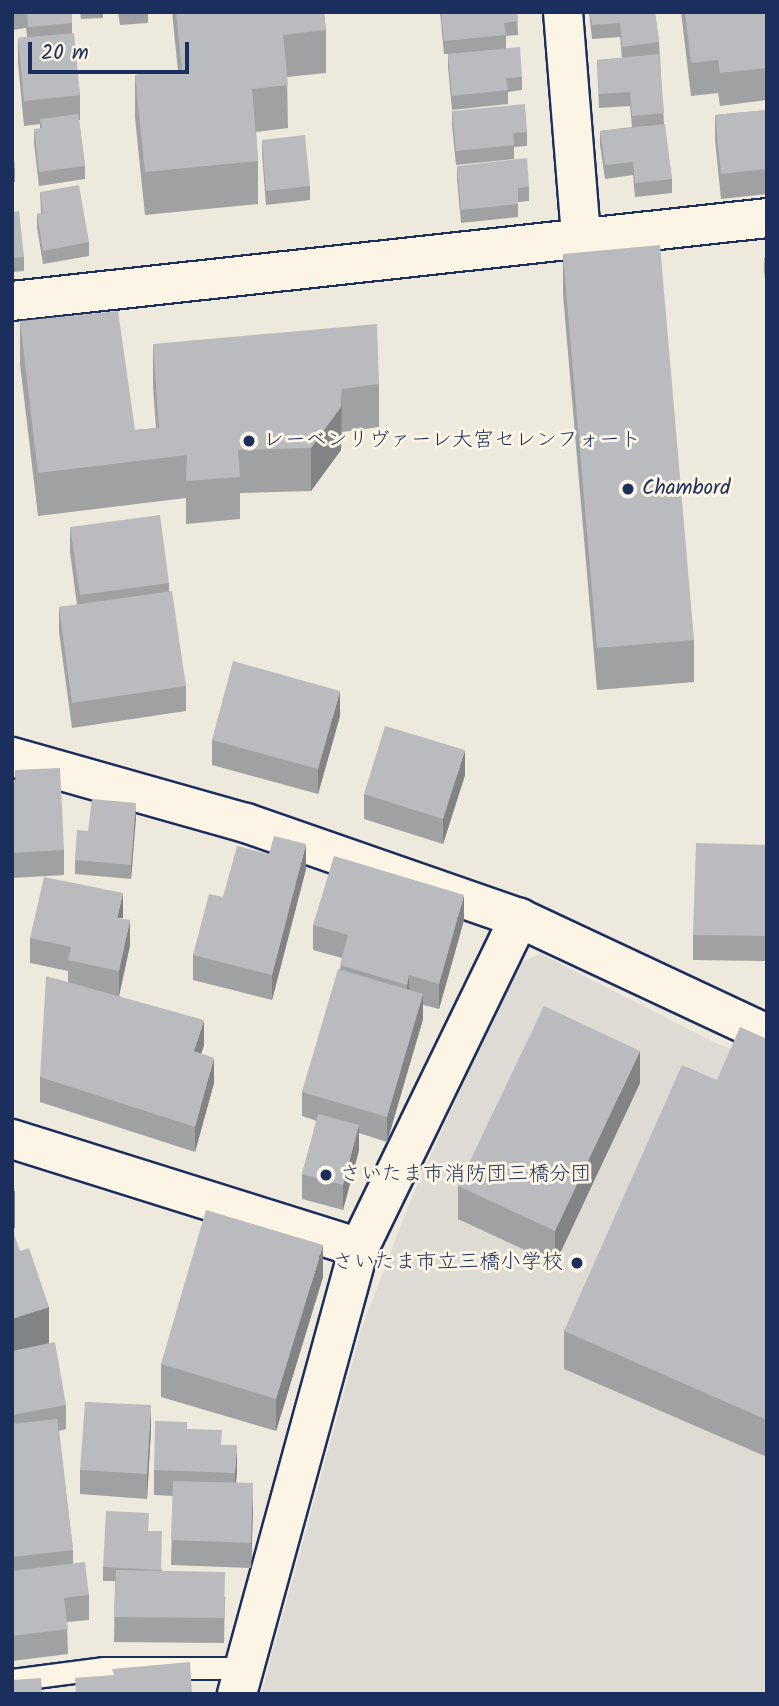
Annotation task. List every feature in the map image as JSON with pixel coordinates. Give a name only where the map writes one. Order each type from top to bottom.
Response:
[{"type":"street","points":[[563,12],[581,238]]},
{"type":"street","points":[[12,301],[767,218]]},
{"type":"street","points":[[12,757],[246,823],[519,918],[767,1034]]},
{"type":"street","points":[[240,1681],[359,1248],[519,918]]},
{"type":"street","points":[[12,1139],[359,1248]]},
{"type":"lane","points":[[12,1680],[104,1668],[240,1681]]},
{"type":"shaded area","name":"さいたま市立三橋小学校","points":[[541,954],[718,1044],[767,1062],[767,1694],[261,1694],[362,1327],[411,1199],[518,963]]},
{"type":"building","points":[[27,12],[72,12],[72,23],[28,27]]},
{"type":"building","points":[[176,12],[324,12],[326,30],[283,35],[288,85],[252,89],[258,161],[145,172],[135,75],[182,70]]},
{"type":"building","points":[[441,12],[517,12],[518,21],[504,23],[506,35],[444,41]]},
{"type":"building","points":[[590,12],[655,12],[659,42],[622,47],[620,23],[592,25]]},
{"type":"building","points":[[685,12],[767,12],[767,68],[720,73],[718,60],[691,63]]},
{"type":"building","points":[[74,33],[80,95],[24,101],[18,38]]},
{"type":"building","points":[[520,47],[522,77],[506,78],[508,90],[452,96],[448,54]]},
{"type":"building","points":[[659,54],[664,113],[632,116],[630,92],[599,94],[597,60]]},
{"type":"building","points":[[525,104],[527,132],[513,133],[514,145],[456,151],[452,111]]},
{"type":"building","points":[[767,110],[767,169],[721,174],[715,115]]},
{"type":"building","points":[[78,114],[85,166],[39,172],[34,129],[42,128],[40,119]]},
{"type":"building","points":[[665,124],[672,179],[635,183],[633,162],[605,165],[600,131]]},
{"type":"building","points":[[305,135],[310,186],[266,191],[262,140]]},
{"type":"building","points":[[12,144],[15,168],[12,169]]},
{"type":"building","points":[[527,158],[529,187],[518,188],[518,204],[461,210],[457,166]]},
{"type":"building","points":[[79,185],[89,242],[43,251],[37,214],[43,213],[40,192]]},
{"type":"building","points":[[19,211],[24,257],[12,258],[12,212]]},
{"type":"building","name":"Chambord","points":[[660,245],[694,640],[597,648],[563,254]]},
{"type":"building","points":[[764,257],[767,257],[767,283]]},
{"type":"building","name":"レーベンリヴァーレ大宮セレンフォート","points":[[118,311],[135,430],[159,428],[153,344],[377,324],[379,384],[342,389],[341,407],[311,448],[238,450],[240,477],[186,481],[187,455],[38,473],[20,321]]},
{"type":"building","points":[[160,515],[169,583],[80,595],[70,527]]},
{"type":"building","points":[[172,591],[186,686],[72,703],[59,607]]},
{"type":"building","points":[[233,661],[340,691],[318,769],[212,740]]},
{"type":"building","points":[[385,726],[465,750],[443,819],[364,794]]},
{"type":"building","points":[[60,768],[64,850],[12,853],[12,783],[16,783],[15,770]]},
{"type":"building","points":[[92,799],[136,803],[131,865],[75,860],[77,830],[88,831]]},
{"type":"building","points":[[274,836],[306,844],[272,975],[193,955],[209,894],[223,897],[237,846],[269,854]]},
{"type":"building","points":[[696,843],[767,845],[765,936],[693,935]]},
{"type":"building","points":[[334,856],[464,895],[439,984],[409,975],[407,985],[340,965],[348,935],[313,925]]},
{"type":"building","points":[[44,877],[123,893],[117,918],[130,920],[119,971],[68,960],[71,947],[30,938]]},
{"type":"building","points":[[338,969],[423,994],[387,1117],[302,1092]]},
{"type":"building","points":[[46,976],[204,1020],[194,1051],[214,1058],[195,1127],[40,1077]]},
{"type":"building","points":[[544,1006],[640,1051],[555,1231],[458,1186]]},
{"type":"building","points":[[740,1027],[767,1039],[767,1420],[564,1331],[682,1065],[717,1080]]},
{"type":"building","points":[[318,1114],[359,1125],[343,1185],[302,1174]]},
{"type":"building","points":[[206,1210],[323,1245],[276,1399],[161,1364]]},
{"type":"building","points":[[12,1228],[20,1251],[29,1248],[49,1307],[12,1319]]},
{"type":"building","points":[[55,1342],[66,1405],[12,1415],[12,1351]]},
{"type":"building","points":[[85,1402],[151,1405],[147,1474],[80,1470]]},
{"type":"building","points":[[57,1419],[73,1550],[12,1557],[12,1424]]},
{"type":"building","points":[[155,1421],[187,1422],[187,1429],[222,1430],[221,1445],[237,1445],[235,1473],[154,1470]]},
{"type":"building","points":[[173,1481],[253,1483],[251,1543],[171,1540]]},
{"type":"building","points":[[106,1511],[149,1513],[148,1531],[162,1531],[161,1570],[103,1567]]},
{"type":"building","points":[[85,1562],[89,1595],[64,1598],[68,1629],[12,1636],[12,1571]]},
{"type":"building","points":[[116,1570],[225,1572],[224,1618],[114,1617]]},
{"type":"building","points":[[190,1662],[192,1694],[76,1694],[75,1678],[114,1675],[112,1669]]},
{"type":"building","points":[[41,1678],[42,1694],[12,1694],[12,1680]]},
{"type":"place","name":"レーベンリヴァーレ大宮セレンフォート","points":[[249,441]]},
{"type":"place","name":"Chambord","points":[[628,489]]},
{"type":"place","name":"さいたま市消防団三橋分団","points":[[326,1175]]},
{"type":"place","name":"さいたま市立三橋小学校","points":[[577,1263]]}]
